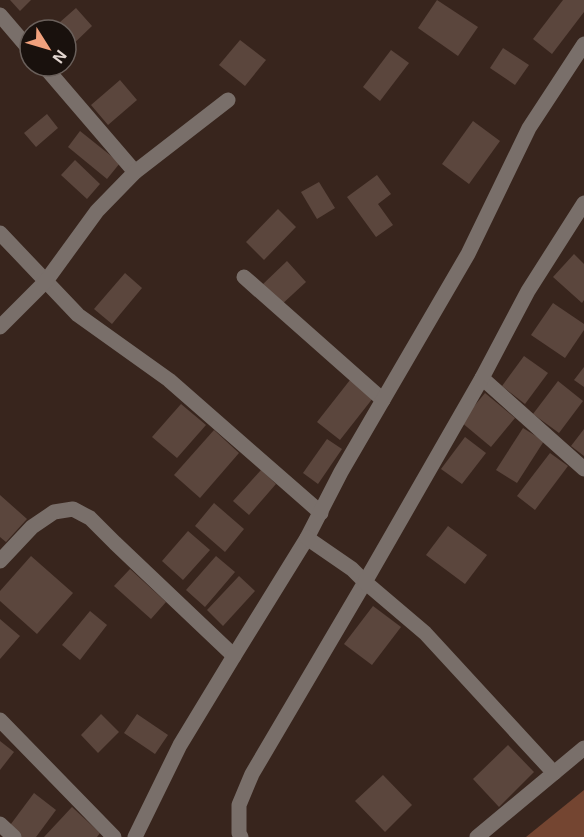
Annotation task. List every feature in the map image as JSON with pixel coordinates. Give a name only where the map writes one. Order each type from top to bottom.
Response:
[{"type":"street","points":[[0,15],[18,36]]},
{"type":"street","points":[[135,837],[180,745],[307,538],[341,472],[468,254],[529,128],[584,44]]},
{"type":"street","points":[[54,78],[135,172]]},
{"type":"street","points":[[0,327],[46,281],[97,211],[135,172],[228,100]]},
{"type":"street","points":[[241,837],[239,805],[252,774],[482,378],[528,291],[584,203]]},
{"type":"street","points":[[0,233],[78,315],[169,380],[321,513]]},
{"type":"street","points":[[244,277],[383,400]]},
{"type":"street","points":[[482,378],[584,469]]},
{"type":"street","points":[[0,561],[32,527],[54,512],[73,509],[90,518],[234,656]]},
{"type":"street","points":[[307,538],[352,569],[425,633],[554,773]]},
{"type":"street","points":[[0,720],[114,837]]},
{"type":"street","points":[[477,837],[584,748]]},
{"type":"street","points":[[0,824],[14,837]]},
{"type":"shaded area","points":[[584,790],[584,837],[526,837]]},
{"type":"building","points":[[10,0],[31,0],[20,11]]},
{"type":"building","points":[[437,0],[478,27],[458,56],[418,28]]},
{"type":"building","points":[[563,0],[584,0],[584,12],[552,54],[533,39]]},
{"type":"building","points":[[76,8],[92,26],[78,39],[78,18],[65,18]]},
{"type":"building","points":[[240,40],[266,60],[245,86],[219,65]]},
{"type":"building","points":[[503,48],[529,65],[515,85],[490,68]]},
{"type":"building","points":[[391,50],[409,63],[380,101],[363,87]]},
{"type":"building","points":[[120,80],[137,100],[108,125],[91,105]]},
{"type":"building","points":[[47,114],[58,128],[36,147],[24,133]]},
{"type":"building","points":[[473,121],[500,141],[469,184],[442,164]]},
{"type":"building","points":[[80,131],[120,163],[107,179],[68,147]]},
{"type":"building","points":[[75,160],[100,184],[87,199],[61,175]]},
{"type":"building","points":[[377,175],[391,194],[378,204],[393,225],[376,237],[347,197]]},
{"type":"building","points":[[319,182],[335,208],[317,219],[301,192]]},
{"type":"building","points":[[278,209],[296,227],[264,260],[246,242]]},
{"type":"building","points":[[574,254],[584,264],[584,300],[582,303],[553,277]]},
{"type":"building","points":[[287,261],[306,282],[280,306],[261,286]]},
{"type":"building","points":[[125,273],[142,288],[112,324],[94,309]]},
{"type":"building","points":[[553,303],[584,324],[584,330],[565,358],[531,335]]},
{"type":"building","points":[[524,356],[548,373],[525,404],[502,386]]},
{"type":"building","points":[[584,367],[584,387],[574,380]]},
{"type":"building","points":[[350,380],[373,398],[340,440],[317,422]]},
{"type":"building","points":[[558,381],[583,401],[559,433],[533,414]]},
{"type":"building","points":[[485,393],[515,418],[491,447],[461,422]]},
{"type":"building","points":[[181,404],[206,425],[177,458],[152,437]]},
{"type":"building","points":[[523,428],[544,441],[517,483],[496,470]]},
{"type":"building","points":[[584,429],[584,456],[571,446]]},
{"type":"building","points":[[214,430],[239,453],[200,498],[174,475]]},
{"type":"building","points":[[465,437],[486,453],[462,484],[441,469]]},
{"type":"building","points":[[327,439],[342,449],[318,484],[303,473]]},
{"type":"building","points":[[550,453],[568,466],[535,510],[517,496]]},
{"type":"building","points":[[261,470],[276,484],[249,515],[233,501]]},
{"type":"building","points":[[0,495],[27,519],[6,542],[0,537]]},
{"type":"building","points":[[214,503],[244,529],[225,552],[195,526]]},
{"type":"building","points":[[448,526],[487,555],[465,584],[426,555]]},
{"type":"building","points":[[188,531],[210,550],[183,580],[162,561]]},
{"type":"building","points":[[31,556],[73,593],[37,634],[0,601],[0,591]]},
{"type":"building","points":[[216,556],[235,572],[205,607],[186,590]]},
{"type":"building","points":[[130,569],[166,602],[151,619],[114,586]]},
{"type":"building","points":[[239,576],[255,591],[223,626],[207,610]]},
{"type":"building","points":[[373,606],[401,627],[372,665],[344,644]]},
{"type":"building","points":[[90,611],[107,625],[80,660],[62,645]]},
{"type":"building","points":[[0,619],[20,636],[0,659]]},
{"type":"building","points":[[101,714],[119,732],[98,753],[81,735]]},
{"type":"building","points":[[137,714],[168,735],[155,754],[124,733]]},
{"type":"building","points":[[0,741],[14,752],[0,770]]},
{"type":"building","points":[[508,745],[534,772],[499,807],[473,779]]},
{"type":"building","points":[[383,775],[412,805],[385,832],[355,801]]},
{"type":"building","points":[[34,793],[56,810],[36,837],[20,837],[8,828]]},
{"type":"building","points":[[72,807],[100,833],[97,837],[44,837]]}]
